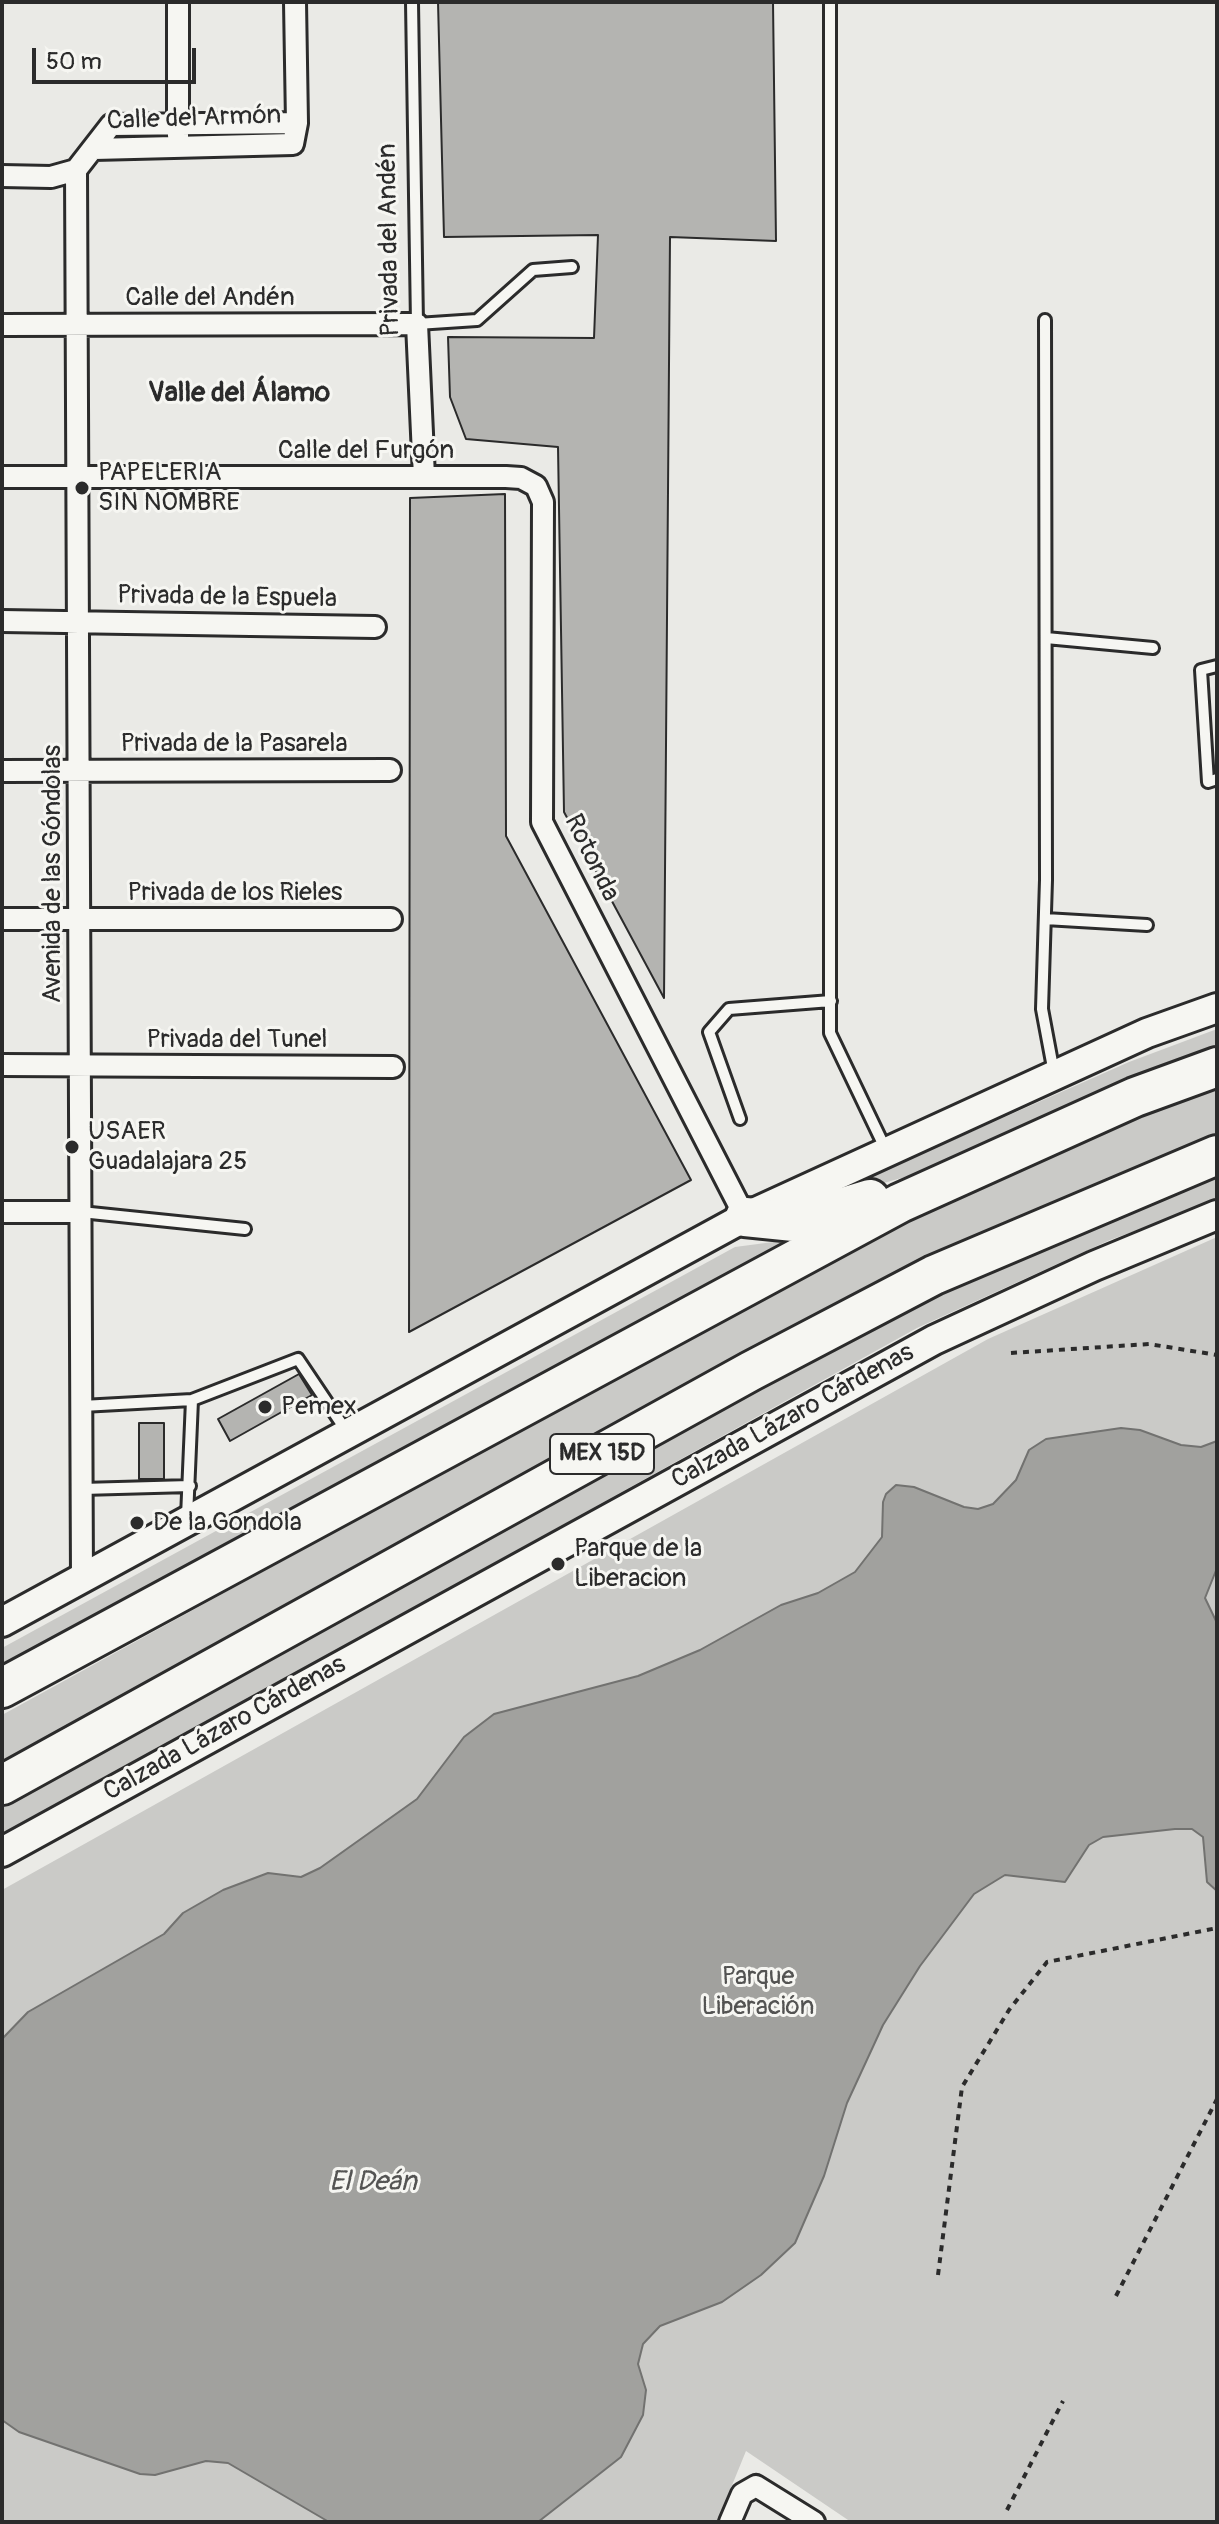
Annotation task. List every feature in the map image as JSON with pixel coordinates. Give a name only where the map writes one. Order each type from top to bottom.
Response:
[{"type":"highway","points":[[2,1688],[900,1203],[1135,1097],[1217,1067]]},
{"type":"highway","name":"MEX 15D","points":[[2,1785],[751,1371],[934,1275],[1217,1155]]},
{"type":"highway","points":[[745,1217],[794,1222],[980,1166]]},
{"type":"main road","points":[[2,1622],[745,1217],[1147,1033],[1217,1008]]},
{"type":"main road","name":"Calzada Lázaro Cárdenas","points":[[2,1852],[934,1340],[1094,1266],[1217,1215]]},
{"type":"street","points":[[177,148],[178,2]]},
{"type":"street","points":[[295,2],[296,131]]},
{"type":"street","name":"Calle del Armón","points":[[76,170],[111,125],[178,123],[296,131],[288,146],[94,149]]},
{"type":"street","points":[[2,176],[51,177],[76,170]]},
{"type":"street","name":"Avenida de las Góndolas","points":[[76,170],[82,1577]]},
{"type":"street","name":"Calle del Andén","points":[[2,325],[417,324]]},
{"type":"street","name":"Privada del Andén","points":[[417,324],[424,477]]},
{"type":"street","name":"Calle del Furgón","points":[[2,477],[521,478],[536,486]]},
{"type":"street","name":"Rotonda","points":[[536,486],[543,502],[542,822],[745,1217]]},
{"type":"street","name":"Privada de la Espuela","points":[[2,621],[375,627]]},
{"type":"street","name":"Privada de la Pasarela","points":[[2,771],[390,770]]},
{"type":"street","name":"Privada de los Rieles","points":[[2,919],[391,919]]},
{"type":"street","name":"Privada del Tunel","points":[[2,1065],[393,1067]]},
{"type":"street","points":[[2,1212],[81,1212]]},
{"type":"street","points":[[730,2522],[747,2488],[763,2488],[814,2522]]},
{"type":"lane","name":"Privada del Andén","points":[[412,2],[417,324]]},
{"type":"lane","points":[[830,2],[830,1033],[887,1152]]},
{"type":"lane","points":[[417,324],[477,320],[490,313],[533,270],[572,267]]},
{"type":"lane","points":[[1045,320],[1045,919],[1042,1009],[1054,1075]]},
{"type":"lane","points":[[1046,638],[1153,648]]},
{"type":"lane","points":[[1217,666],[1201,670],[1208,782],[1217,779]]},
{"type":"lane","points":[[1205,730],[1217,726]]},
{"type":"lane","points":[[1045,919],[1147,925]]},
{"type":"lane","points":[[740,1119],[709,1032],[729,1009],[831,1001]]},
{"type":"lane","points":[[81,1212],[245,1229]]},
{"type":"lane","points":[[82,1406],[192,1400],[298,1359],[347,1432]]},
{"type":"lane","points":[[187,1519],[192,1400]]},
{"type":"lane","points":[[82,1489],[190,1486]]},
{"type":"path","points":[[1011,1353],[1149,1344],[1217,1355]]},
{"type":"path","points":[[938,2275],[962,2087],[1009,2010],[1047,1962],[1217,1928]]},
{"type":"path","points":[[1116,2296],[1217,2099]]},
{"type":"path","points":[[1007,2510],[1063,2401]]},
{"type":"green space","points":[[1217,1029],[1217,1054],[965,1160],[806,1205],[1129,1062]]},
{"type":"green space","points":[[1217,1083],[1217,1139],[2,1770],[2,1715],[866,1240],[1074,1141]]},
{"type":"green space","points":[[1217,1177],[1217,1201],[1110,1240],[917,1328],[2,1836],[2,1807],[905,1309],[1100,1222]]},
{"type":"green space","points":[[811,1237],[2,1680],[2,1648],[735,1247]]},
{"type":"green space","name":"Parque Liberación","points":[[1217,1237],[1217,2522],[851,2522],[746,2451],[717,2522],[2,2522],[2,1890],[988,1339]]},
{"type":"water","name":"El Deán","points":[[1121,1428],[1140,1430],[1181,1445],[1201,1447],[1217,1441],[1217,1568],[1205,1598],[1217,1623],[1217,1891],[1207,1882],[1203,1837],[1192,1829],[1175,1829],[1103,1837],[1089,1845],[1065,1882],[1005,1875],[974,1894],[920,1966],[883,2025],[847,2103],[824,2176],[795,2243],[761,2275],[722,2302],[660,2326],[643,2344],[638,2364],[646,2390],[643,2415],[621,2457],[538,2522],[329,2522],[228,2463],[206,2461],[155,2475],[140,2474],[19,2432],[2,2420],[2,2039],[28,2012],[164,1934],[183,1913],[223,1890],[268,1873],[301,1877],[320,1868],[417,1799],[464,1737],[494,1714],[638,1676],[700,1650],[781,1605],[818,1593],[855,1572],[882,1537],[883,1502],[886,1494],[896,1485],[914,1487],[964,1507],[978,1509],[993,1504],[1016,1480],[1029,1450],[1046,1439]]},
{"type":"building","points":[[438,2],[773,2],[776,241],[670,237],[664,998],[564,812],[558,447],[466,439],[450,397],[448,337],[594,338],[598,235],[444,237]]},
{"type":"building","points":[[505,494],[506,836],[691,1180],[409,1332],[410,498]]},
{"type":"building","name":"Pemex","points":[[299,1374],[312,1395],[230,1441],[218,1419]]},
{"type":"building","points":[[139,1423],[164,1423],[164,1479],[139,1479]]},
{"type":"place","name":"PAPELERIA SIN NOMBRE","points":[[82,488]]},
{"type":"place","name":"USAER Guadalajara 25","points":[[72,1147]]},
{"type":"place","name":"Pemex","points":[[265,1407]]},
{"type":"place","name":"De la Gondola","points":[[137,1523]]},
{"type":"place","name":"Parque de la Liberacion","points":[[558,1564]]},
{"type":"district","name":"Valle del Álamo","points":[[239,394]]}]
